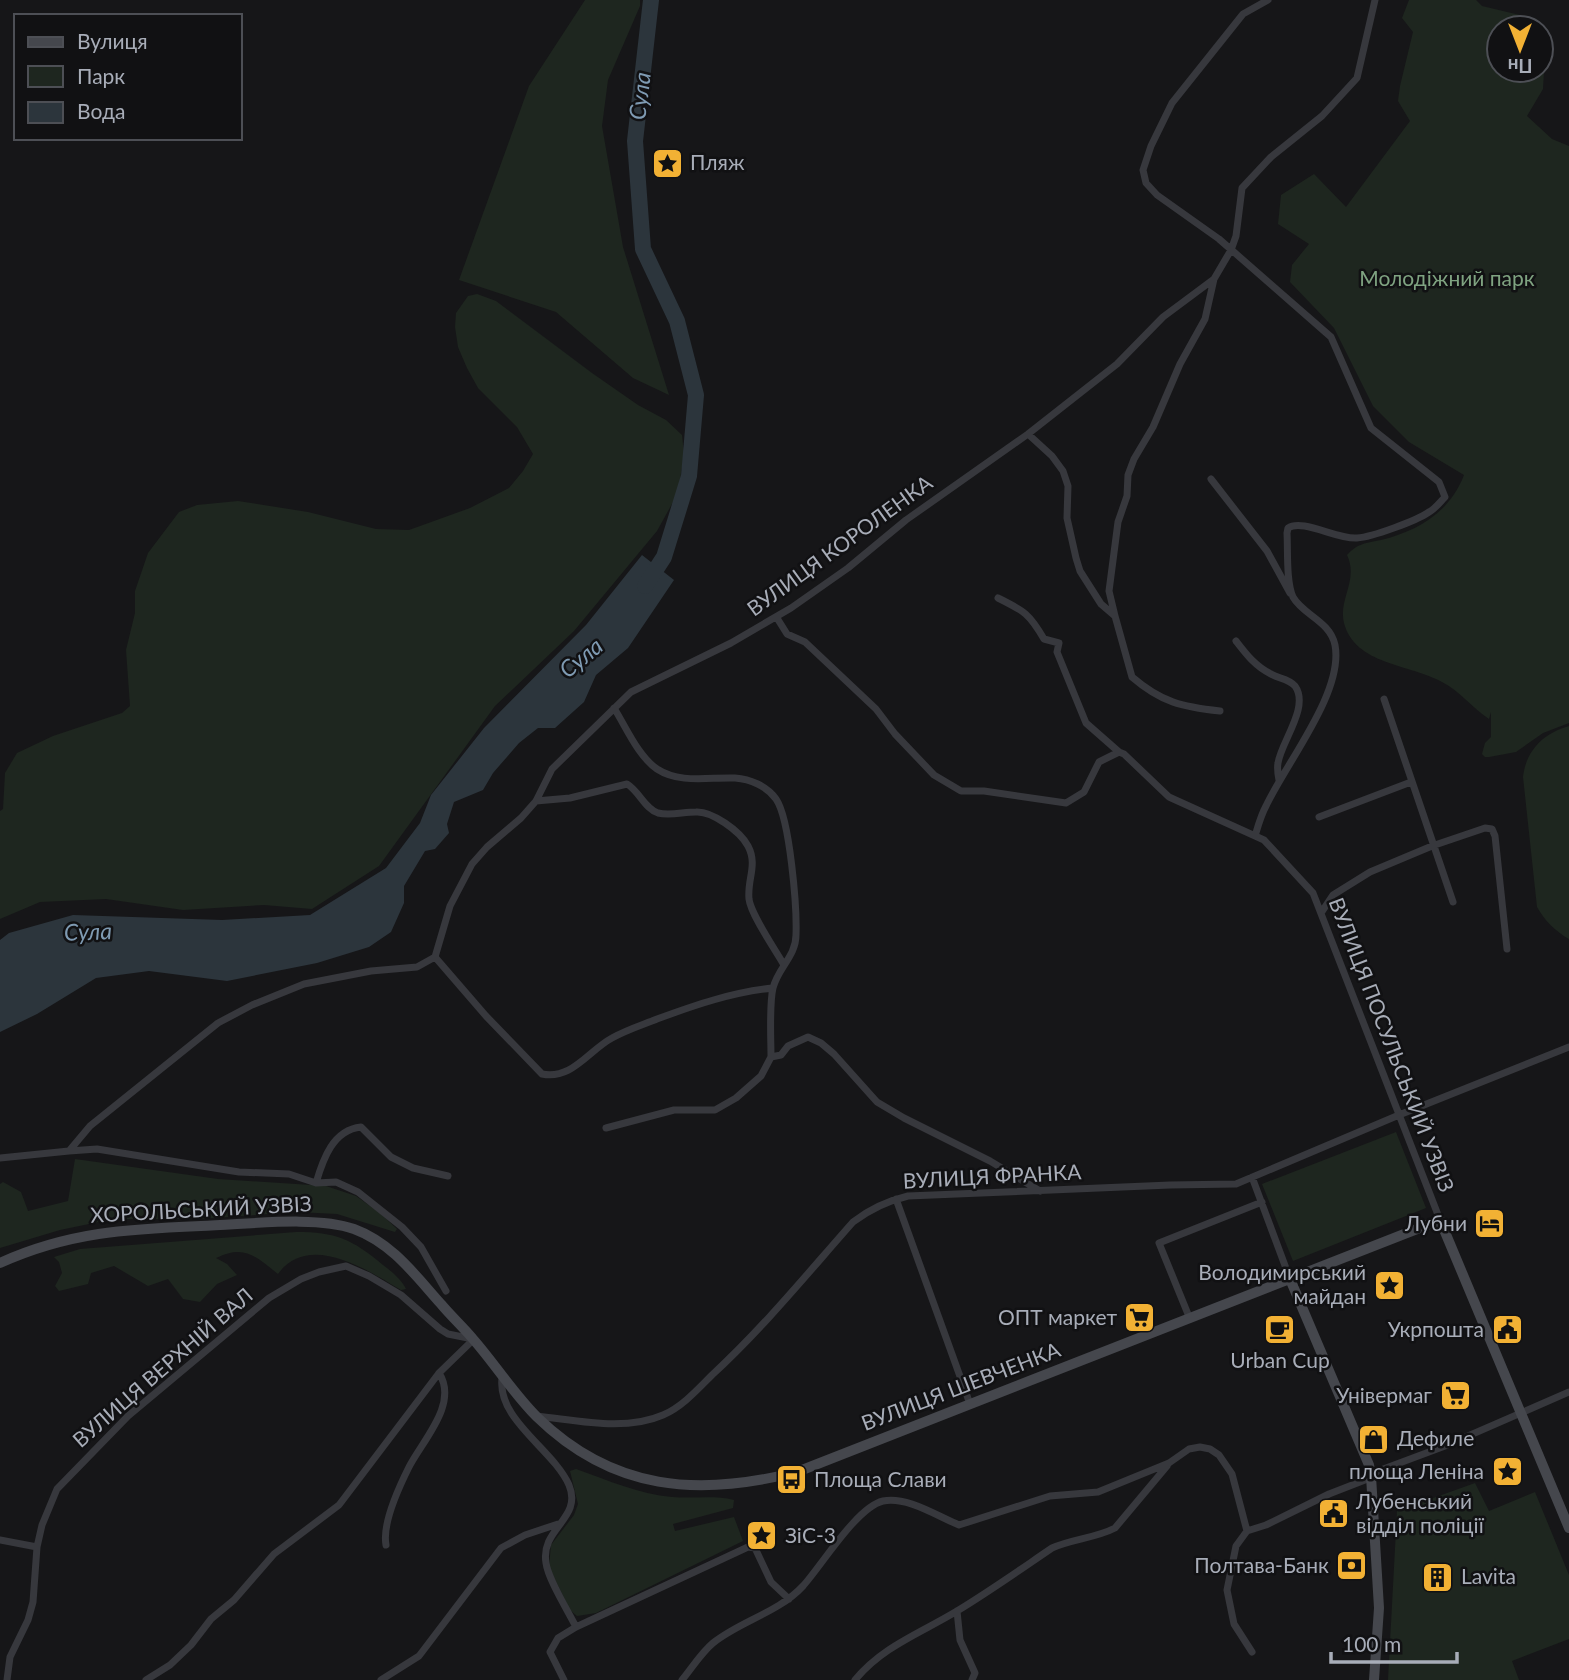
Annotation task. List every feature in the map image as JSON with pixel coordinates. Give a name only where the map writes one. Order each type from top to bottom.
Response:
[{"type":"main road","name":"ВУЛИЦЯ ШЕВЧЕНКА","points":[[536,1416],[565,1442],[610,1469],[648,1481],[715,1485],[763,1481],[797,1472],[1440,1220]]},
{"type":"main road","points":[[1440,1220],[1569,1528]]},
{"type":"main road","name":"ХОРОЛЬСЬКИЙ УЗВІЗ","points":[[0,1263],[70,1238],[121,1230],[320,1222],[337,1224],[369,1236],[398,1256],[474,1339],[502,1378],[536,1416]]},
{"type":"main road","points":[[1290,1279],[1371,1476],[1379,1608],[1374,1680]]},
{"type":"street","points":[[1268,0],[1243,14],[1172,103],[1143,170],[1146,183],[1157,195],[1219,239],[1332,337],[1371,428],[1438,482],[1445,497],[1429,513],[1381,532],[1356,538],[1342,537],[1297,524],[1290,526],[1287,533],[1289,576],[1294,598]]},
{"type":"street","name":"ВУЛИЦЯ КОРОЛЕНКА","points":[[435,957],[450,906],[464,876],[487,847],[521,818],[536,801],[552,769],[631,692],[777,618],[848,568],[906,520],[1028,434],[1117,363],[1163,317],[1214,279],[1236,236],[1242,188],[1271,157],[1322,116],[1357,78],[1375,0]]},
{"type":"street","points":[[1214,279],[1205,319],[1180,364],[1153,427],[1131,467],[1127,496],[1118,522],[1109,591],[1110,603],[1132,677],[1163,699],[1186,708],[1220,711]]},
{"type":"street","points":[[1028,434],[1052,456],[1063,471],[1068,486],[1067,518],[1080,571],[1101,604],[1115,616]]},
{"type":"street","points":[[1211,479],[1268,551],[1294,598],[1331,633],[1335,646],[1334,674],[1324,702],[1265,807],[1255,836]]},
{"type":"street","name":"ВУЛИЦЯ ПОСУЛЬСЬКИЙ УЗВІЗ","points":[[998,598],[1024,610],[1044,639],[1059,643],[1057,652],[1065,676],[1086,723],[1124,754],[1169,797],[1264,840],[1313,893],[1440,1220]]},
{"type":"street","points":[[777,618],[787,634],[805,642],[876,709],[895,734],[934,775],[961,791],[984,791],[1066,803],[1084,792],[1099,762],[1119,752]]},
{"type":"street","points":[[1236,641],[1253,662],[1296,687],[1298,709],[1278,764],[1279,782]]},
{"type":"street","points":[[1384,699],[1453,902]]},
{"type":"street","points":[[606,1128],[674,1110],[715,1110],[736,1098],[761,1076],[771,1056],[773,988],[790,957],[796,937],[795,892],[781,810],[776,800],[760,785],[739,779],[703,780],[659,770],[647,760],[614,708]]},
{"type":"street","points":[[1320,817],[1411,782]]},
{"type":"street","points":[[536,801],[570,798],[627,784],[636,789],[651,809],[659,813],[706,812],[740,836],[748,846],[753,860],[749,891],[751,906],[784,965]]},
{"type":"street","points":[[1321,913],[1334,895],[1370,872],[1432,846],[1485,828],[1492,829],[1507,949]]},
{"type":"street","points":[[69,1151],[89,1126],[218,1023],[252,1005],[304,984],[372,971],[417,967],[435,957],[486,1016],[542,1074],[550,1075],[565,1073],[608,1040],[623,1032],[712,1000],[773,988]]},
{"type":"street","points":[[771,1056],[781,1055],[788,1046],[808,1037],[834,1054],[877,1102],[1041,1191]]},
{"type":"street","name":"ВУЛИЦЯ ФРАНКА","points":[[536,1416],[607,1424],[639,1422],[663,1415],[686,1400],[740,1349],[853,1222],[870,1209],[896,1199],[908,1196],[1237,1184],[1569,1046]]},
{"type":"street","points":[[316,1183],[322,1160],[335,1141],[352,1128],[361,1127],[391,1157],[413,1168],[448,1176]]},
{"type":"street","points":[[0,1158],[97,1149],[239,1172],[289,1174],[316,1183],[336,1182],[358,1192],[390,1216],[421,1247],[446,1291]]},
{"type":"street","points":[[1252,1177],[1290,1279]]},
{"type":"street","points":[[896,1199],[970,1404]]},
{"type":"street","points":[[1190,1319],[1159,1243],[1262,1202]]},
{"type":"street","name":"ВУЛИЦЯ ВЕРХНІЙ ВАЛ","points":[[7,1680],[10,1657],[28,1620],[33,1602],[37,1546],[42,1525],[57,1489],[128,1416],[269,1298],[301,1279],[346,1266],[401,1295],[448,1334],[474,1339]]},
{"type":"street","points":[[146,1680],[170,1665],[191,1645],[211,1619],[234,1600],[274,1554],[339,1505],[439,1373],[474,1339]]},
{"type":"street","points":[[386,1545],[386,1525],[408,1468],[437,1420],[444,1395],[439,1373]]},
{"type":"street","points":[[502,1378],[500,1392],[519,1423],[558,1468],[572,1495],[572,1507],[567,1517],[548,1539],[546,1566],[576,1627]]},
{"type":"street","points":[[1252,1652],[1234,1624],[1227,1590],[1236,1546],[1247,1531],[1569,1392]]},
{"type":"street","points":[[682,1680],[714,1643],[789,1599],[821,1565],[840,1538],[870,1507],[878,1503],[903,1502],[959,1525],[1050,1496],[1098,1492],[1169,1462],[1194,1448],[1210,1449],[1219,1455],[1232,1474],[1247,1531]]},
{"type":"street","points":[[855,1680],[868,1664],[901,1640],[957,1611],[1052,1548],[1115,1528],[1169,1462]]},
{"type":"street","points":[[381,1680],[419,1656],[501,1548],[524,1535],[559,1524]]},
{"type":"street","points":[[0,1540],[37,1546]]},
{"type":"street","points":[[564,1680],[550,1652],[558,1638],[576,1627],[752,1546],[771,1582],[789,1599]]},
{"type":"street","points":[[957,1611],[960,1640],[975,1673],[972,1680]]},
{"type":"green space","points":[[585,0],[640,0],[640,6],[608,80],[602,126],[623,247],[669,395],[633,378],[556,312],[459,280],[529,86]]},
{"type":"green space","name":"Молодіжний парк","points":[[1409,0],[1476,0],[1482,6],[1516,14],[1485,14],[1485,84],[1543,84],[1527,116],[1552,139],[1569,146],[1569,723],[1543,733],[1516,752],[1489,757],[1482,754],[1485,743],[1491,737],[1491,712],[1489,719],[1442,682],[1371,655],[1350,637],[1344,623],[1344,606],[1351,573],[1347,555],[1359,546],[1408,531],[1431,518],[1450,500],[1464,475],[1409,442],[1373,406],[1334,328],[1290,282],[1292,265],[1309,244],[1278,224],[1281,195],[1314,174],[1346,207],[1410,121],[1398,101],[1413,32],[1402,18]]},
{"type":"green space","points":[[477,294],[496,301],[592,373],[638,405],[666,420],[682,435],[684,454],[678,493],[657,531],[574,631],[495,706],[379,866],[312,909],[264,905],[183,910],[106,899],[40,902],[0,919],[0,811],[3,809],[5,773],[17,753],[53,736],[122,713],[130,706],[126,650],[135,613],[135,591],[148,553],[179,512],[197,505],[238,501],[308,512],[376,529],[409,530],[470,508],[509,488],[523,471],[533,454],[517,427],[478,388],[458,347],[456,313],[468,296]]},
{"type":"green space","points":[[1569,726],[1569,939],[1543,917],[1537,907],[1523,777],[1528,759],[1538,744],[1552,733]]},
{"type":"green space","points":[[1396,1132],[1426,1208],[1293,1261],[1262,1184]]},
{"type":"green space","points":[[75,1159],[218,1179],[326,1186],[356,1196],[397,1229],[395,1232],[337,1214],[297,1212],[199,1219],[113,1219],[60,1230],[0,1248],[0,1184],[3,1182],[21,1192],[28,1211],[68,1201]]},
{"type":"green space","points":[[296,1232],[333,1236],[352,1243],[393,1273],[406,1289],[401,1290],[356,1265],[322,1255],[306,1256],[291,1262],[278,1274],[256,1257],[242,1252],[216,1258],[227,1264],[237,1275],[217,1284],[200,1302],[183,1299],[168,1279],[148,1286],[114,1266],[91,1273],[88,1284],[59,1291],[55,1286],[62,1273],[59,1262],[54,1257],[80,1249]]},
{"type":"green space","points":[[576,1469],[647,1493],[734,1500],[733,1508],[673,1524],[675,1531],[734,1517],[743,1541],[596,1613],[577,1616],[570,1610],[549,1567],[551,1545],[574,1515],[578,1504],[570,1471]]},
{"type":"green space","points":[[1475,1483],[1489,1511],[1535,1492],[1569,1575],[1569,1639],[1512,1661],[1519,1680],[1388,1680],[1397,1511]]},
{"type":"water","points":[[642,555],[674,580],[628,648],[596,675],[584,702],[555,728],[538,728],[519,743],[493,773],[483,790],[454,802],[447,824],[449,833],[435,849],[425,851],[404,886],[404,903],[391,932],[369,947],[317,963],[227,981],[149,971],[96,978],[37,1014],[0,1032],[0,940],[9,933],[73,915],[222,920],[310,915],[386,868],[420,823],[431,795],[484,728],[586,625]]},
{"type":"waterway","name":"Сула","points":[[645,586],[664,557],[689,476],[696,395],[677,321],[643,249],[635,141],[651,0]]},
{"type":"place","name":"Пляж","points":[[667,163]]},
{"type":"place","name":"Лубни","points":[[1490,1224]]},
{"type":"place","name":"Володимирський майдан","points":[[1389,1285]]},
{"type":"place","name":"ОПТ маркет","points":[[1140,1318]]},
{"type":"place","name":"Urban Cup","points":[[1280,1329]]},
{"type":"place","name":"Укрпошта","points":[[1507,1330]]},
{"type":"place","name":"Універмаг","points":[[1455,1396]]},
{"type":"place","name":"Дефиле","points":[[1374,1439]]},
{"type":"place","name":"площа Леніна","points":[[1507,1472]]},
{"type":"place","name":"Площа Слави","points":[[791,1480]]},
{"type":"place","name":"Лубенський відділ поліції","points":[[1333,1514]]},
{"type":"place","name":"ЗіС-3","points":[[762,1536]]},
{"type":"place","name":"Полтава-Банк","points":[[1352,1566]]},
{"type":"place","name":"Lavita","points":[[1438,1577]]}]
